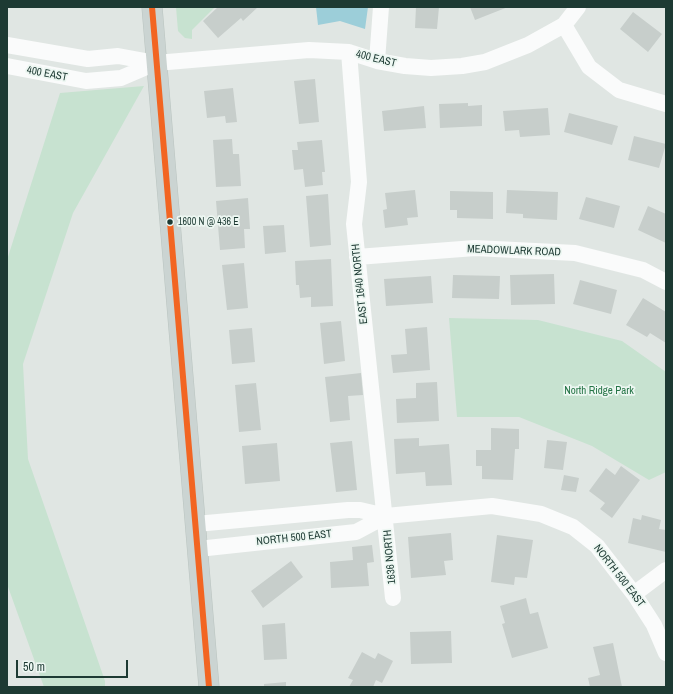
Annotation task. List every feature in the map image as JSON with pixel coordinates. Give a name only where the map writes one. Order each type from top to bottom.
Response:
[{"type":"main road","points":[[152,7],[209,687]]},
{"type":"street","points":[[377,61],[382,7]]},
{"type":"street","name":"400 EAST","points":[[7,45],[88,59],[118,56],[156,63],[309,50],[349,52],[377,61],[405,66],[431,68],[462,66],[485,62],[507,55],[564,25],[578,7]]},
{"type":"street","points":[[564,25],[589,67],[619,90],[666,104]]},
{"type":"street","name":"EAST 1640 NORTH","points":[[349,52],[359,182],[354,224],[386,516]]},
{"type":"street","name":"400 EAST","points":[[7,66],[86,81],[121,78],[156,63]]},
{"type":"street","name":"MEADOWLARK ROAD","points":[[357,256],[475,248],[575,253],[643,270],[666,282]]},
{"type":"street","name":"NORTH 500 EAST","points":[[196,524],[348,510],[360,510],[386,516],[492,506],[541,514],[573,527],[598,546],[634,594],[654,625],[666,653]]},
{"type":"street","name":"NORTH 500 EAST","points":[[198,549],[356,532],[386,516]]},
{"type":"street","name":"1636 NORTH","points":[[386,516],[393,598]]},
{"type":"street","points":[[634,594],[666,570]]},
{"type":"green space","points":[[176,7],[215,7],[192,30],[192,39],[185,38],[178,31]]},
{"type":"green space","points":[[144,86],[73,213],[23,364],[28,459],[105,681],[105,687],[44,687],[7,584],[7,260],[60,93]]},
{"type":"green space","name":"North Ridge Park","points":[[449,318],[538,320],[622,341],[666,372],[666,472],[649,480],[592,446],[519,417],[457,417]]},
{"type":"water","points":[[316,7],[368,7],[365,29],[340,21],[318,25]]},
{"type":"building","points":[[218,7],[258,7],[243,21],[241,18],[218,38],[203,21]]},
{"type":"building","points":[[416,7],[439,7],[437,29],[415,28]]},
{"type":"building","points":[[470,7],[508,7],[475,20]]},
{"type":"building","points":[[633,12],[662,34],[648,52],[620,29]]},
{"type":"building","points":[[315,79],[319,122],[299,124],[294,81]]},
{"type":"building","points":[[233,88],[237,122],[226,123],[225,116],[207,118],[204,91]]},
{"type":"building","points":[[468,103],[468,106],[482,105],[482,126],[440,128],[439,104]]},
{"type":"building","points":[[424,106],[426,128],[384,131],[382,111]]},
{"type":"building","points":[[548,108],[550,135],[520,137],[519,130],[505,131],[503,111]]},
{"type":"building","points":[[569,113],[618,126],[612,145],[564,132]]},
{"type":"building","points":[[634,136],[666,144],[659,168],[628,160]]},
{"type":"building","points":[[232,139],[233,154],[239,154],[241,186],[216,187],[213,140]]},
{"type":"building","points":[[322,140],[325,172],[322,172],[323,185],[305,187],[303,169],[294,170],[292,150],[298,150],[297,142]]},
{"type":"building","points":[[415,190],[418,217],[407,218],[408,225],[385,228],[383,210],[387,209],[385,193]]},
{"type":"building","points":[[507,190],[558,192],[557,220],[523,218],[523,214],[506,213]]},
{"type":"building","points":[[450,191],[493,192],[493,219],[457,218],[457,210],[450,210]]},
{"type":"building","points":[[328,194],[331,245],[310,247],[306,196]]},
{"type":"building","points":[[586,197],[620,206],[614,228],[579,219]]},
{"type":"building","points":[[248,198],[250,229],[244,229],[245,248],[220,250],[216,201]]},
{"type":"building","points":[[648,206],[666,214],[666,243],[638,230]]},
{"type":"building","points":[[284,225],[286,252],[265,254],[263,226]]},
{"type":"building","points":[[331,259],[333,306],[311,307],[311,297],[300,298],[299,285],[296,285],[295,261]]},
{"type":"building","points":[[244,263],[248,308],[227,310],[222,265]]},
{"type":"building","points":[[554,274],[555,304],[511,305],[510,275]]},
{"type":"building","points":[[453,275],[500,276],[499,299],[452,298]]},
{"type":"building","points":[[431,276],[433,303],[386,306],[384,279]]},
{"type":"building","points":[[580,280],[617,290],[611,314],[573,304]]},
{"type":"building","points":[[643,298],[666,312],[666,343],[650,333],[647,337],[626,325]]},
{"type":"building","points":[[341,321],[345,361],[324,364],[320,323]]},
{"type":"building","points":[[427,327],[430,370],[393,373],[391,355],[407,354],[405,329]]},
{"type":"building","points":[[252,328],[255,362],[232,364],[229,330]]},
{"type":"building","points":[[361,373],[363,395],[348,396],[350,420],[330,422],[325,377]]},
{"type":"building","points":[[437,382],[439,421],[397,423],[396,399],[416,398],[416,383]]},
{"type":"building","points":[[256,383],[261,430],[239,432],[235,385]]},
{"type":"building","points":[[491,428],[519,429],[519,449],[515,449],[513,480],[482,479],[482,466],[476,466],[476,450],[491,450]]},
{"type":"building","points":[[419,438],[419,446],[449,444],[452,485],[426,486],[425,472],[396,474],[394,439]]},
{"type":"building","points":[[547,440],[567,442],[563,470],[544,468]]},
{"type":"building","points":[[352,441],[357,490],[336,492],[330,443]]},
{"type":"building","points":[[277,443],[280,481],[245,484],[242,446]]},
{"type":"building","points":[[621,466],[640,480],[612,518],[600,509],[605,503],[589,491],[606,468],[615,475]]},
{"type":"building","points":[[564,475],[579,478],[576,492],[561,490]]},
{"type":"building","points":[[642,515],[661,520],[659,529],[666,530],[666,552],[628,543],[633,518],[641,520]]},
{"type":"building","points":[[451,533],[453,560],[444,561],[446,575],[411,578],[408,537]]},
{"type":"building","points":[[497,535],[533,540],[527,578],[515,577],[514,585],[491,582]]},
{"type":"building","points":[[372,545],[374,562],[367,563],[369,586],[331,588],[330,562],[353,560],[352,547]]},
{"type":"building","points":[[291,561],[303,577],[263,608],[251,591]]},
{"type":"building","points":[[526,598],[530,614],[538,612],[548,648],[512,658],[502,624],[505,623],[500,606]]},
{"type":"building","points":[[285,623],[287,659],[264,660],[262,625]]},
{"type":"building","points":[[451,631],[452,663],[411,664],[410,632]]},
{"type":"building","points":[[613,643],[622,687],[590,687],[588,678],[600,675],[593,647]]},
{"type":"building","points":[[362,652],[375,659],[378,653],[393,661],[382,683],[376,680],[373,687],[349,687],[353,680],[348,678]]},
{"type":"building","points":[[286,682],[286,687],[264,687],[264,684]]},
{"type":"transit line","points":[[152,7],[209,687]]},
{"type":"place","name":"1600 N @ 436 E","points":[[170,222]]}]
